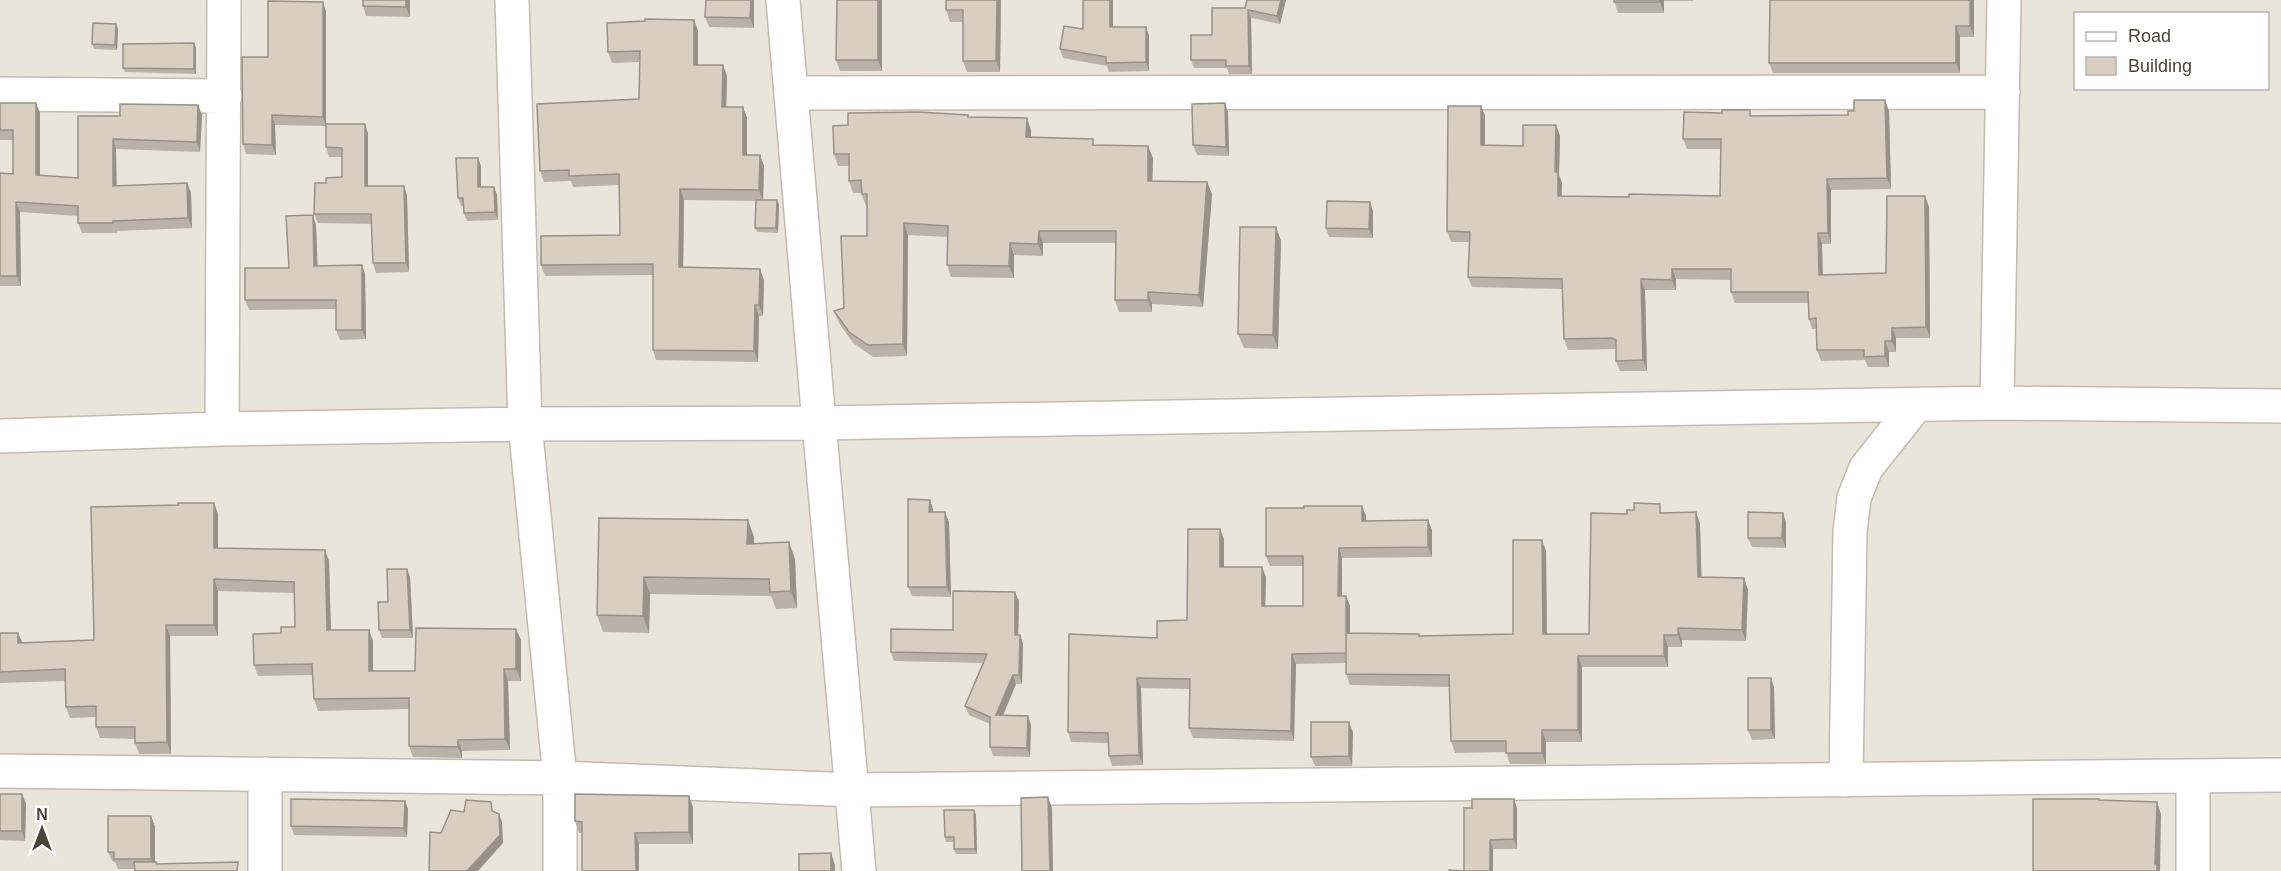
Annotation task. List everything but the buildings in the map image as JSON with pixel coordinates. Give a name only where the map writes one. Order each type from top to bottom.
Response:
[{"type":"street","points":[[222,429],[224,0]]},
{"type":"street","points":[[512,0],[525,424],[560,778],[560,871]]},
{"type":"street","points":[[783,0],[859,871]]},
{"type":"street","points":[[1997,403],[2004,0]]},
{"type":"street","points":[[791,93],[2003,92]]},
{"type":"street","points":[[0,94],[225,96]]},
{"type":"street","points":[[0,436],[222,429],[525,424],[819,423],[1997,403],[2281,406]]},
{"type":"street","points":[[1846,780],[1850,543],[1854,498],[1866,468],[1916,405]]},
{"type":"street","points":[[0,771],[560,778],[853,790],[2281,776]]},
{"type":"street","points":[[265,774],[265,871]]},
{"type":"street","points":[[2193,776],[2193,871]]},
{"type":"shaded area","points":[[0,0],[2281,0],[2281,871],[0,871]]}]
